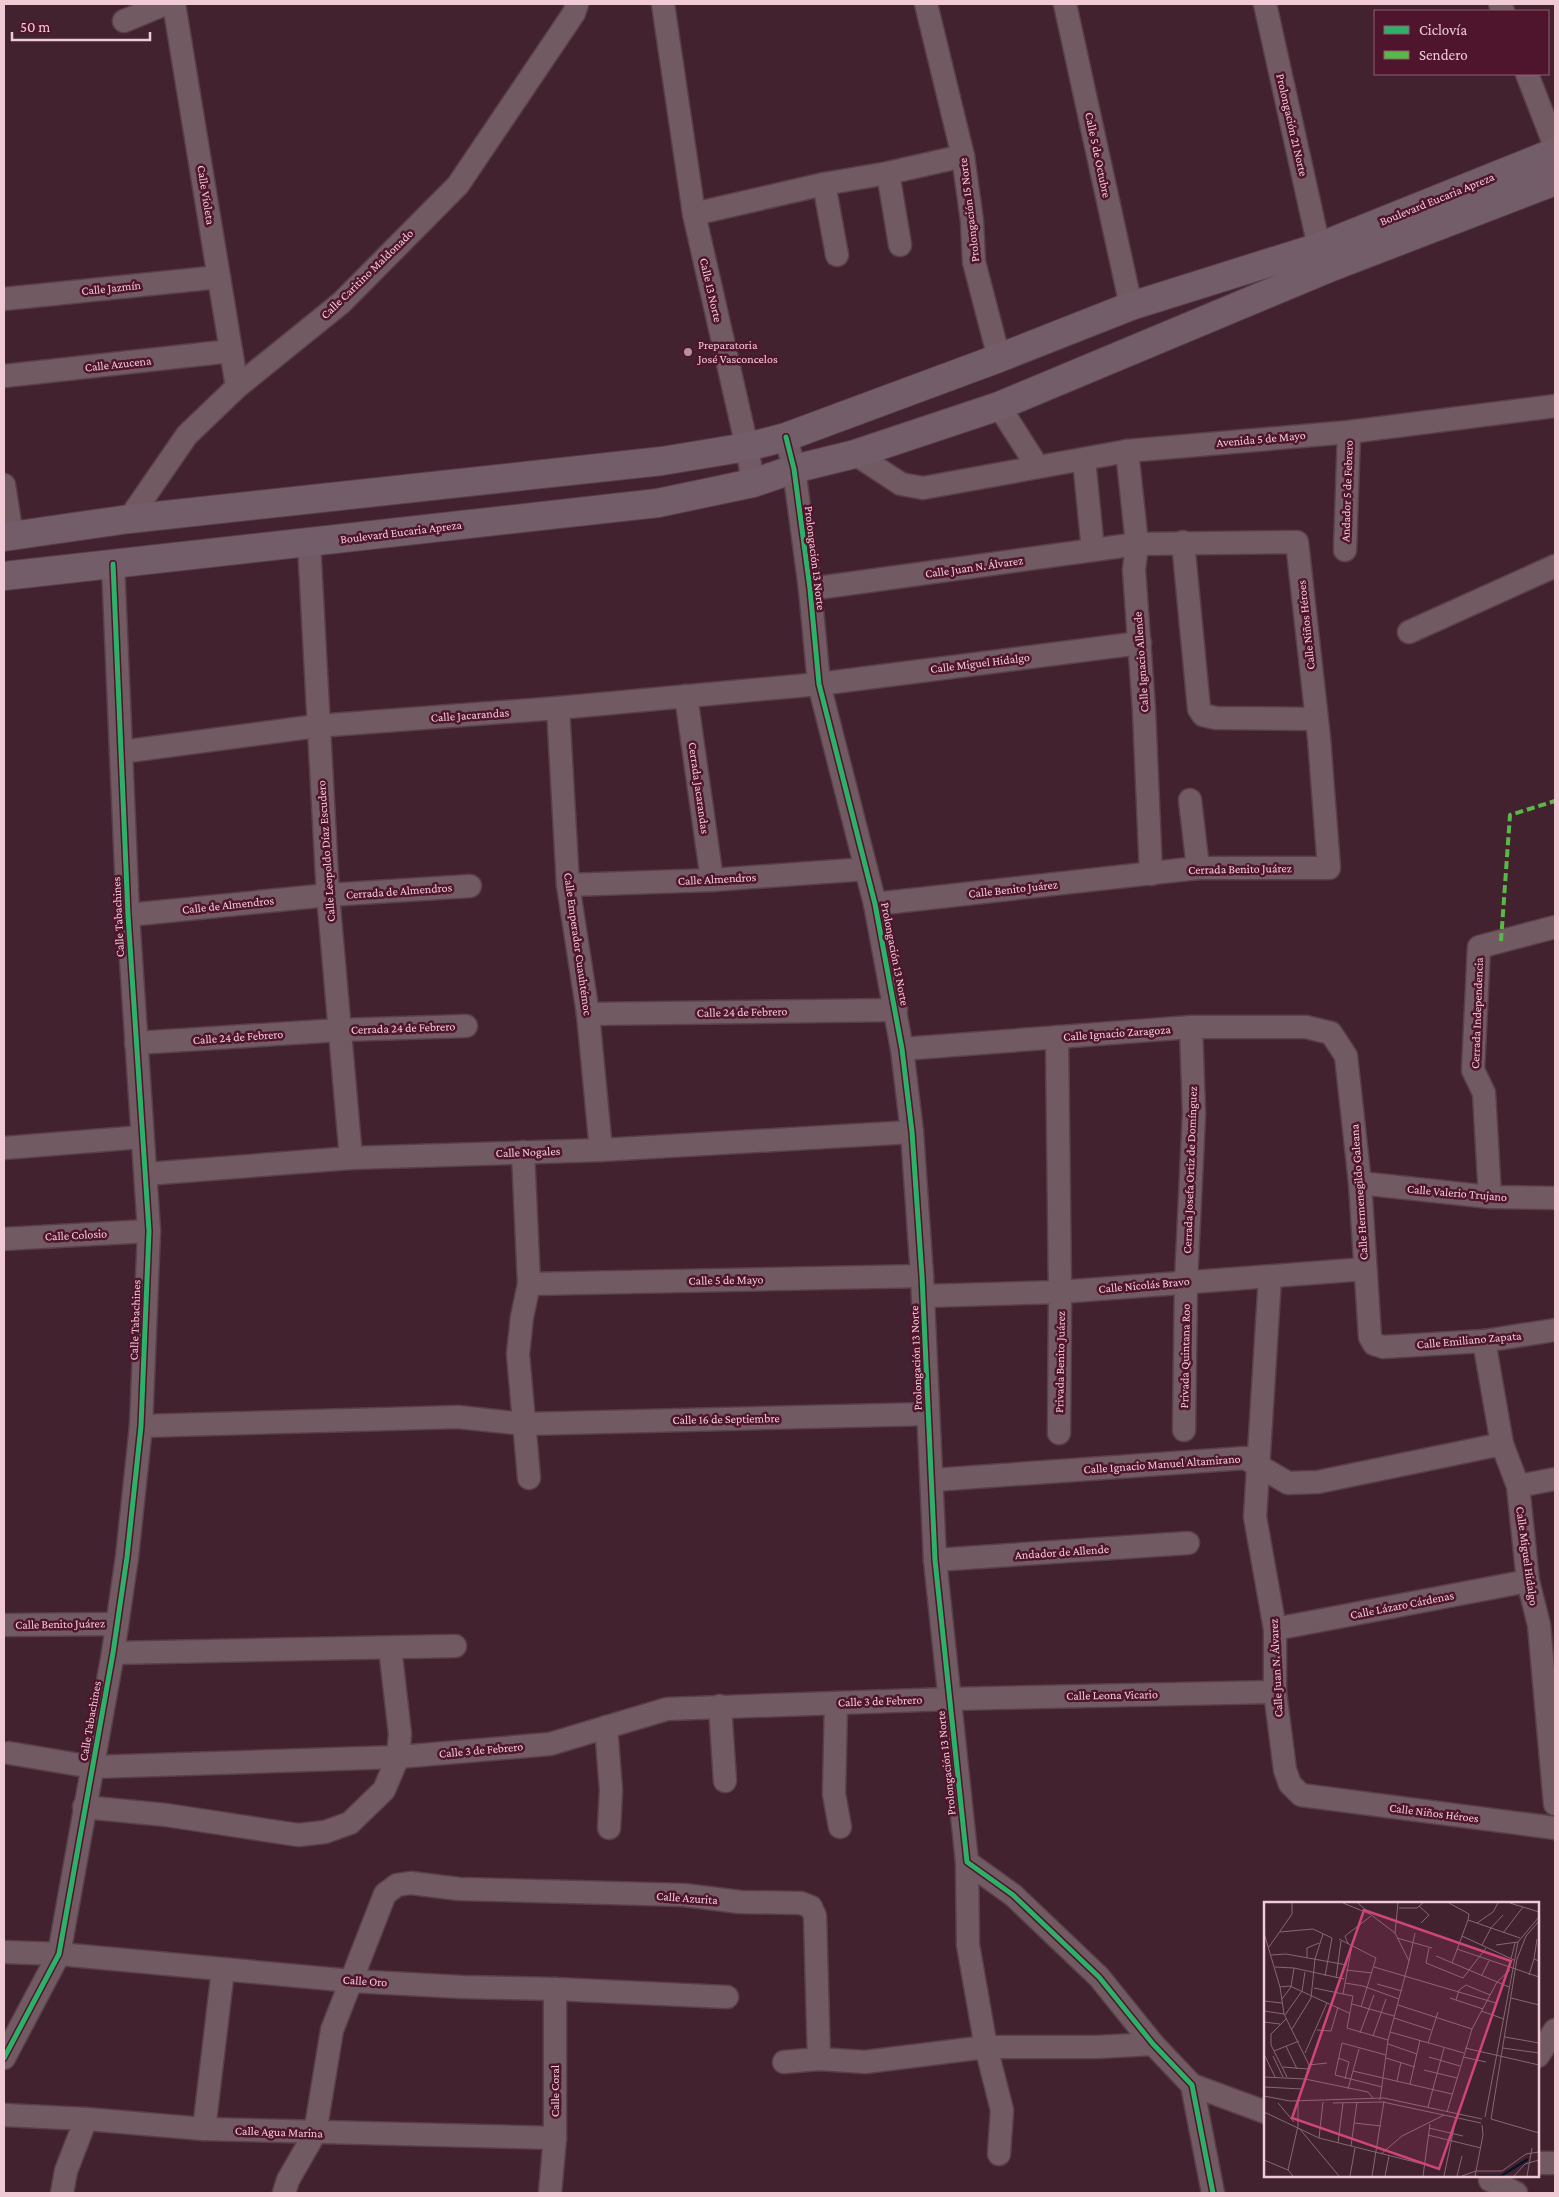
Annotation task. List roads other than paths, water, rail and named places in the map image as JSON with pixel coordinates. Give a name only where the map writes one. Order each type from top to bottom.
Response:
[{"type":"main road","name":"Boulevard Eucaria Apreza","points":[[4,576],[309,543],[658,502],[753,483],[794,469],[855,454],[999,406],[1555,152]]},
{"type":"main road","name":"Boulevard Eucaria Apreza","points":[[1324,257],[1555,181]]},
{"type":"main road","points":[[8,536],[128,519],[662,461],[747,447],[786,437],[999,358],[1131,306],[1324,257]]},
{"type":"street","points":[[124,21],[165,4]]},
{"type":"street","name":"Calle Violeta","points":[[174,4],[237,387]]},
{"type":"street","name":"Calle Caritino Maldonado","points":[[128,519],[186,435],[237,387],[341,303],[458,185],[574,13],[577,4]]},
{"type":"street","name":"Calle 13 Norte","points":[[663,4],[694,214],[747,447],[753,483]]},
{"type":"street","name":"Prolongación 15 Norte","points":[[926,4],[963,156],[972,221],[974,262],[999,358]]},
{"type":"street","name":"Calle 5 de Octubre","points":[[1065,4],[1131,306]]},
{"type":"street","name":"Prolongación 21 Norte","points":[[1265,4],[1324,257]]},
{"type":"street","points":[[1527,75],[1555,146]]},
{"type":"street","points":[[694,214],[824,184],[888,173],[963,156]]},
{"type":"street","points":[[888,173],[900,245]]},
{"type":"street","points":[[824,184],[838,255]]},
{"type":"street","name":"Calle Jazmín","points":[[4,299],[219,277]]},
{"type":"street","name":"Calle Azucena","points":[[4,376],[232,351]]},
{"type":"street","points":[[999,406],[1037,466]]},
{"type":"street","name":"Avenida 5 de Mayo","points":[[855,454],[901,484],[924,488],[1127,451],[1349,432],[1555,406]]},
{"type":"street","name":"Andador 5 de Febrero","points":[[1345,550],[1349,432]]},
{"type":"street","name":"Prolongación 13 Norte","points":[[786,437],[794,469],[810,589],[819,684],[875,904],[902,1049],[912,1132],[923,1286],[928,1414],[933,1480],[935,1560],[967,1862],[968,1945],[986,2047],[1002,2110],[999,2154]]},
{"type":"street","name":"Calle Ignacio Allende","points":[[1127,451],[1137,544],[1134,570],[1140,643],[1151,874]]},
{"type":"street","points":[[1084,460],[1093,550]]},
{"type":"street","points":[[4,485],[8,536]]},
{"type":"street","points":[[1183,542],[1199,709],[1204,715],[1216,718],[1316,719]]},
{"type":"street","name":"Calle Niños Héroes","points":[[1137,544],[1297,542],[1316,719],[1329,868]]},
{"type":"street","name":"Calle Leopoldo Díaz Escudero","points":[[309,543],[317,726],[328,895],[351,1158]]},
{"type":"street","name":"Calle Juan N. Álvarez","points":[[810,589],[1137,544]]},
{"type":"street","name":"Calle Tabachines","points":[[4,2058],[59,1954],[113,1653],[127,1557],[141,1426],[148,1231],[146,1174],[128,915],[114,564]]},
{"type":"street","points":[[1409,632],[1555,566]]},
{"type":"street","name":"Calle Miguel Hidalgo","points":[[819,684],[1140,643]]},
{"type":"street","name":"Calle Jacarandas","points":[[121,752],[317,726],[558,708],[819,684]]},
{"type":"street","name":"Cerrada Jacarandas","points":[[686,696],[712,880]]},
{"type":"street","name":"Calle Emperador Cuauhtémoc","points":[[558,708],[568,885],[588,1014],[601,1150]]},
{"type":"street","points":[[1190,800],[1198,868]]},
{"type":"street","name":"Cerrada Benito Juárez","points":[[1151,874],[1198,868],[1329,868]]},
{"type":"street","name":"Calle Almendros","points":[[568,885],[712,880],[866,869]]},
{"type":"street","name":"Calle Benito Juárez","points":[[875,904],[1151,874]]},
{"type":"street","name":"Cerrada de Almendros","points":[[328,895],[470,886]]},
{"type":"street","name":"Calle de Almendros","points":[[128,915],[328,895]]},
{"type":"street","name":"Cerrada Independencia","points":[[1490,1198],[1484,1093],[1473,1070],[1479,947],[1555,927]]},
{"type":"street","name":"Calle 24 de Febrero","points":[[588,1014],[896,1010]]},
{"type":"street","name":"Cerrada 24 de Febrero","points":[[340,1030],[466,1026]]},
{"type":"street","name":"Calle Ignacio Zaragoza","points":[[902,1049],[1191,1028],[1306,1027],[1332,1033]]},
{"type":"street","name":"Cerrada Josefa Ortiz de Domínguez","points":[[1186,1282],[1194,1114],[1191,1028]]},
{"type":"street","name":"Calle 24 de Febrero","points":[[136,1043],[340,1030]]},
{"type":"street","name":"Calle Hermenegildo Galeana","points":[[1332,1033],[1346,1056],[1360,1183],[1370,1337],[1374,1344],[1383,1347]]},
{"type":"street","points":[[1057,1037],[1060,1292]]},
{"type":"street","name":"Calle Nogales","points":[[146,1174],[351,1158],[601,1150],[912,1132]]},
{"type":"street","points":[[4,1148],[142,1137]]},
{"type":"street","points":[[523,1152],[529,1284],[522,1317],[518,1354],[529,1478]]},
{"type":"street","name":"Calle Valerio Trujano","points":[[1360,1183],[1490,1198],[1555,1198]]},
{"type":"street","name":"Calle Colosio","points":[[4,1239],[148,1231]]},
{"type":"street","name":"Calle Nicolás Bravo","points":[[923,1286],[1060,1292],[1365,1270]]},
{"type":"street","name":"Calle Juan N. Álvarez","points":[[1270,1276],[1260,1465],[1255,1517],[1275,1629],[1275,1692],[1285,1770],[1290,1784],[1302,1795],[1314,1797]]},
{"type":"street","name":"Privada Quintana Roo","points":[[1184,1430],[1186,1282]]},
{"type":"street","name":"Calle 5 de Mayo","points":[[529,1284],[923,1286]]},
{"type":"street","name":"Privada Benito Juárez","points":[[1059,1432],[1060,1292]]},
{"type":"street","name":"Calle Emiliano Zapata","points":[[1383,1347],[1484,1341],[1555,1330]]},
{"type":"street","name":"Calle Miguel Hidalgo","points":[[1484,1341],[1502,1444],[1518,1486],[1528,1581],[1547,1624],[1555,1804]]},
{"type":"street","name":"Calle 16 de Septiembre","points":[[141,1426],[458,1417],[524,1424],[928,1414]]},
{"type":"street","name":"Calle Ignacio Manuel Altamirano","points":[[933,1480],[1245,1458],[1288,1483],[1318,1482],[1502,1444]]},
{"type":"street","points":[[1518,1486],[1555,1478]]},
{"type":"street","name":"Andador de Allende","points":[[935,1560],[1188,1543]]},
{"type":"street","name":"Calle Lázaro Cárdenas","points":[[1275,1629],[1528,1581]]},
{"type":"street","name":"Calle Benito Juárez","points":[[4,1625],[117,1624]]},
{"type":"street","points":[[113,1653],[296,1647],[390,1648],[455,1646]]},
{"type":"street","points":[[84,1807],[166,1815],[298,1835],[325,1832],[350,1823],[384,1790],[398,1758],[400,1734],[390,1648]]},
{"type":"street","name":"Calle Leona Vicario","points":[[949,1699],[1275,1692]]},
{"type":"street","name":"Calle 3 de Febrero","points":[[9,1753],[92,1767],[398,1758],[550,1744],[667,1709],[949,1699]]},
{"type":"street","points":[[836,1703],[834,1794],[840,1827]]},
{"type":"street","points":[[720,1706],[725,1781]]},
{"type":"street","points":[[606,1727],[611,1790],[609,1828]]},
{"type":"street","name":"Calle Niños Héroes","points":[[1314,1797],[1555,1828]]},
{"type":"street","points":[[967,1862],[1013,1895],[1099,1976],[1152,2044],[1192,2085],[1264,2112]]},
{"type":"street","name":"Calle Azurita","points":[[352,1981],[385,1894],[397,1886],[411,1883],[459,1889],[684,1895],[740,1902],[801,1903],[811,1907],[815,1916],[819,2059]]},
{"type":"street","name":"Calle Oro","points":[[4,1952],[59,1954],[352,1981],[727,1997]]},
{"type":"street","points":[[204,2129],[223,1970]]},
{"type":"street","points":[[284,2193],[288,2180],[315,2133],[332,2030],[352,1981]]},
{"type":"street","name":"Calle Coral","points":[[550,2193],[555,2138],[555,1989]]},
{"type":"street","points":[[1539,2054],[1555,2030]]},
{"type":"street","points":[[784,2062],[819,2059],[865,2062],[986,2047],[1096,2048],[1152,2044]]},
{"type":"street","points":[[1192,2085],[1213,2193]]},
{"type":"street","name":"Calle Agua Marina","points":[[4,2115],[86,2119],[204,2129],[555,2138]]},
{"type":"street","points":[[62,2193],[66,2170],[86,2119]]},
{"type":"street","points":[[1539,2163],[1555,2163]]},
{"type":"street","points":[[1488,2177],[1516,2193]]},
{"type":"place","name":"Preparatoria José Vasconcelos","points":[[688,352]]}]
